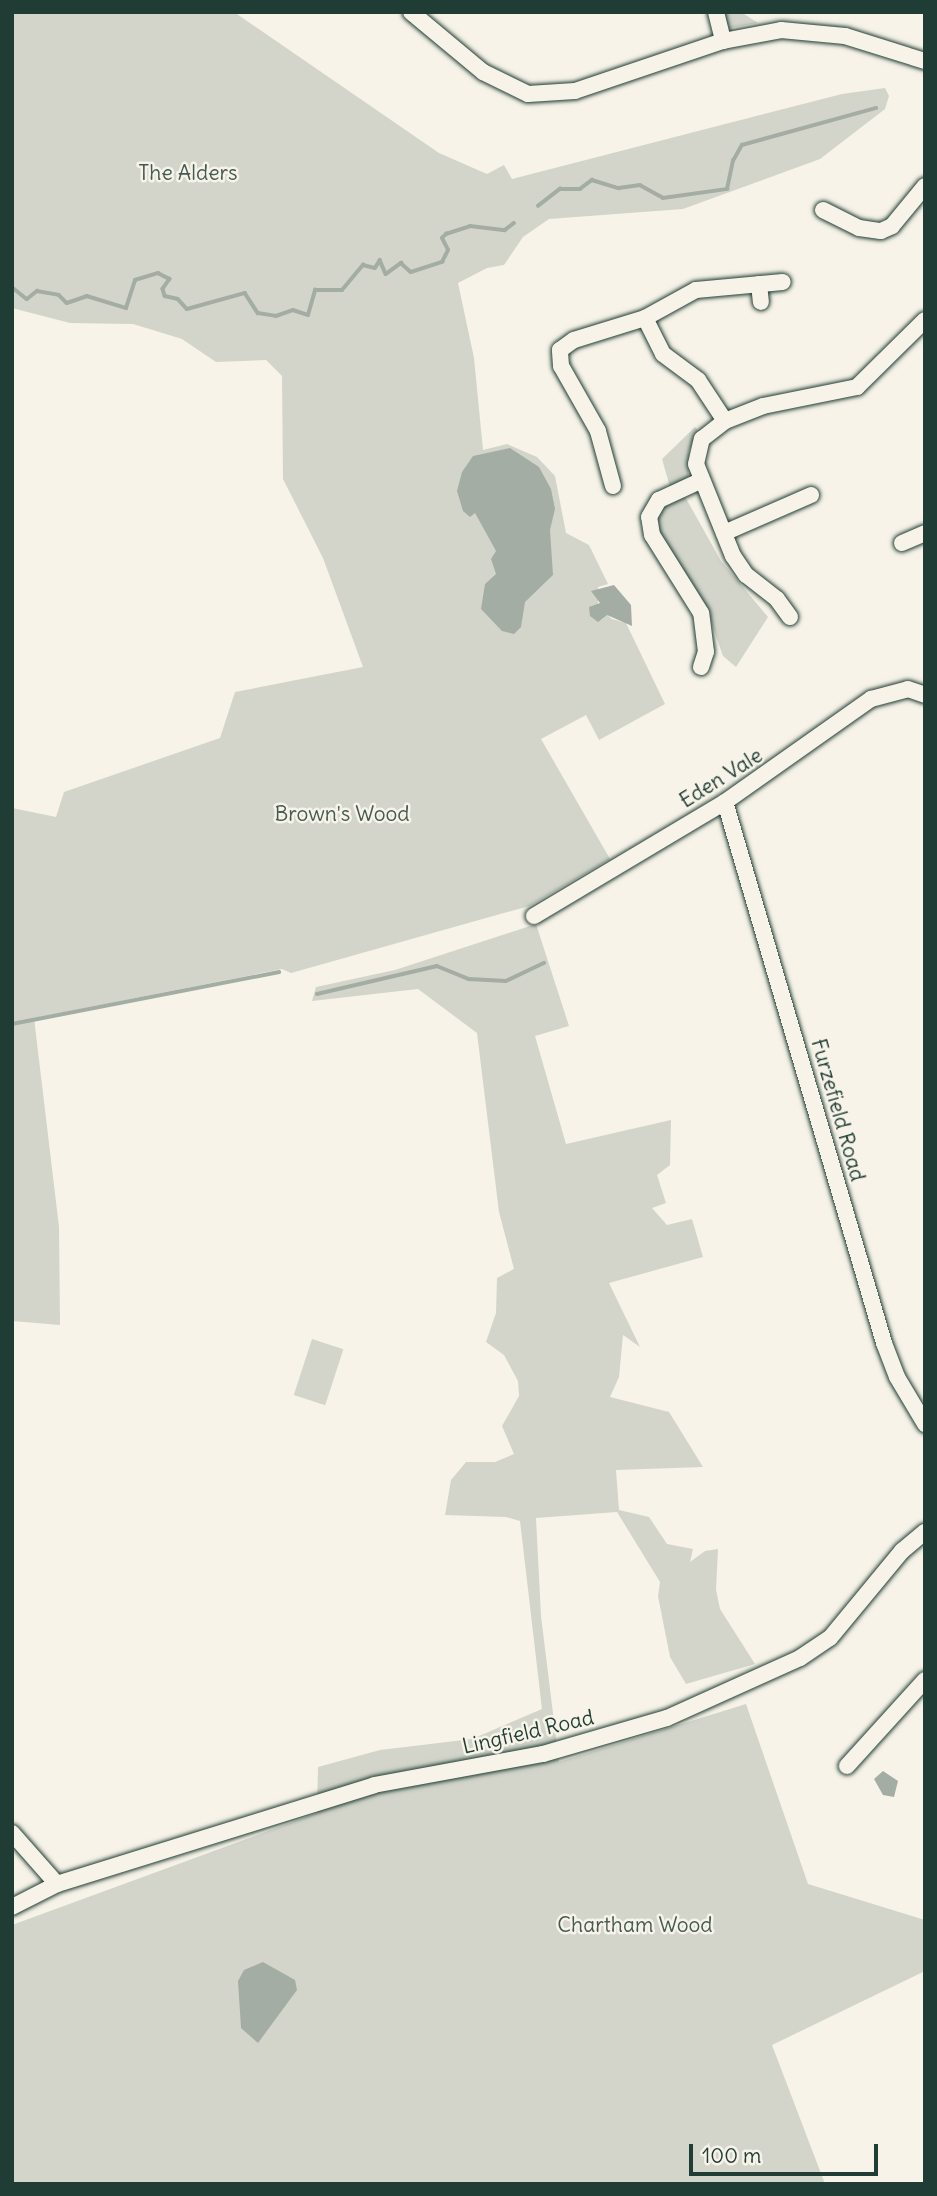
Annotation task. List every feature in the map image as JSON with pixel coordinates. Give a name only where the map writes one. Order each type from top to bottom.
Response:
[{"type":"street","points":[[411,12],[483,72],[528,94],[575,91],[723,41],[781,30],[812,31],[894,49],[925,61]]},
{"type":"street","points":[[716,12],[723,41]]},
{"type":"street","points":[[823,210],[859,228],[881,231],[892,226],[925,186]]},
{"type":"street","points":[[613,486],[598,431],[558,358],[574,340],[645,318],[696,290],[783,282]]},
{"type":"street","points":[[759,284],[761,302]]},
{"type":"street","points":[[645,318],[663,354],[698,380],[725,421]]},
{"type":"street","points":[[790,617],[777,599],[746,575],[724,534],[702,480],[696,451],[702,439],[725,421],[762,406],[857,387],[925,320]]},
{"type":"street","points":[[701,667],[706,652],[701,613],[652,535],[649,517],[659,500],[702,480]]},
{"type":"street","points":[[724,534],[811,495]]},
{"type":"street","points":[[902,543],[925,533]]},
{"type":"street","name":"Eden Vale","points":[[534,916],[724,802],[872,699],[891,690],[924,691]]},
{"type":"street","name":"Furzefield Road","points":[[724,802],[884,1343],[897,1377],[925,1424]]},
{"type":"street","name":"Lingfield Road","points":[[12,1907],[57,1884],[374,1785],[543,1754],[667,1718],[800,1658],[830,1638],[902,1550],[925,1532]]},
{"type":"street","points":[[847,1766],[925,1680]]},
{"type":"street","points":[[12,1833],[57,1884]]},
{"type":"green space","points":[[12,12],[234,12],[439,153],[487,174],[504,165],[512,179],[842,94],[885,88],[889,96],[885,109],[820,159],[683,209],[549,219],[523,237],[504,265],[487,268],[458,283],[474,358],[483,450],[507,444],[537,457],[555,476],[566,533],[589,545],[608,584],[598,587],[598,607],[612,619],[626,623],[665,704],[599,740],[586,715],[541,739],[610,859],[529,906],[291,973],[282,969],[34,1018],[59,1227],[60,1325],[12,1321],[12,808],[56,817],[64,792],[220,738],[235,692],[363,667],[323,558],[283,479],[282,376],[266,360],[216,362],[182,339],[133,324],[70,323],[12,308]]},
{"type":"green space","points":[[720,12],[741,12],[758,23],[729,28]]},
{"type":"green space","points":[[695,427],[699,432],[689,450],[688,477],[670,487],[662,459]]},
{"type":"green space","points":[[683,493],[721,561],[768,617],[736,667],[723,656],[710,619],[656,535],[656,509]]},
{"type":"green space","name":"Chartham Wood","points":[[536,924],[569,1026],[535,1036],[566,1144],[671,1120],[670,1165],[657,1175],[666,1203],[652,1208],[667,1225],[692,1219],[703,1257],[609,1283],[640,1347],[623,1335],[619,1377],[610,1397],[669,1412],[703,1467],[616,1470],[619,1510],[649,1517],[667,1544],[693,1549],[690,1562],[705,1551],[718,1549],[716,1590],[720,1609],[755,1664],[686,1684],[670,1657],[658,1596],[660,1582],[617,1512],[536,1518],[541,1616],[559,1762],[746,1704],[808,1884],[925,1920],[925,1971],[772,2045],[825,2184],[12,2184],[12,1925],[317,1813],[318,1767],[380,1750],[472,1739],[542,1709],[520,1521],[506,1517],[445,1515],[451,1480],[466,1462],[495,1462],[514,1454],[502,1426],[519,1396],[518,1381],[504,1355],[486,1342],[496,1313],[497,1278],[514,1269],[499,1212],[477,1033],[418,989],[312,1001],[316,987],[395,970]]},
{"type":"green space","points":[[312,1339],[343,1349],[325,1405],[294,1395]]},
{"type":"shaded area","points":[[510,448],[539,467],[551,489],[555,509],[550,530],[553,575],[525,602],[521,627],[514,634],[502,631],[481,609],[485,584],[496,574],[491,559],[496,551],[475,513],[470,517],[463,511],[457,491],[462,472],[473,456]]},
{"type":"shaded area","points":[[614,585],[631,605],[632,626],[607,615],[598,622],[590,616],[589,607],[600,603],[591,591]]},
{"type":"shaded area","points":[[883,1771],[898,1781],[894,1797],[883,1795],[874,1779]]},
{"type":"shaded area","points":[[263,1962],[295,1980],[297,1990],[258,2043],[241,2028],[238,1981],[244,1970]]},
{"type":"waterway","points":[[538,206],[560,189],[580,189],[592,180],[619,188],[640,185],[663,198],[727,189],[733,161],[742,145],[876,108]]},
{"type":"waterway","points":[[12,287],[27,299],[37,291],[59,295],[67,303],[87,296],[126,308],[135,280],[158,273],[170,279],[163,289],[165,296],[178,299],[187,309],[245,293],[258,313],[276,316],[293,310],[308,315],[315,290],[342,290],[363,265],[375,268],[380,260],[386,274],[401,263],[411,272],[442,262],[448,250],[442,238],[446,234],[470,226],[505,230],[514,223]]},
{"type":"waterway","points":[[317,994],[437,966],[469,979],[506,981],[544,963]]},
{"type":"waterway","points":[[12,1024],[279,972]]},
{"type":"park label","name":"The Alders","points":[[188,173]]},
{"type":"park label","name":"Brown's Wood","points":[[342,814]]}]
